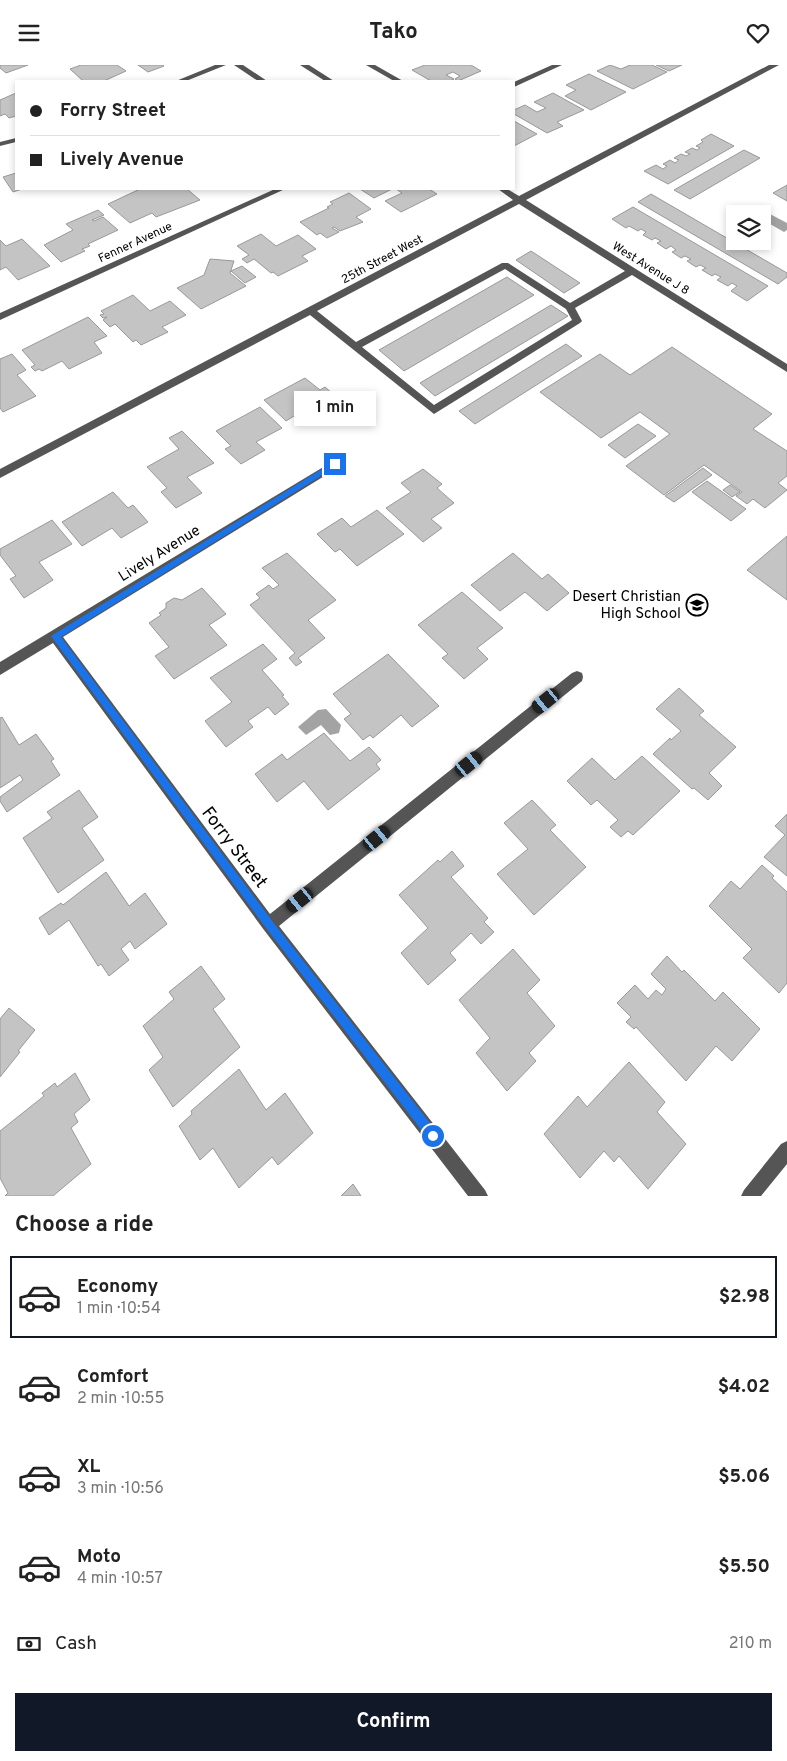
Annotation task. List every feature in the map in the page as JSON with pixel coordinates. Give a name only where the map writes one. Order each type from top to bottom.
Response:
[{"type":"street","points":[[183,80],[222,65]]},
{"type":"street","points":[[238,65],[261,80]]},
{"type":"street","points":[[304,65],[328,80]]},
{"type":"street","points":[[370,65],[398,80]]},
{"type":"street","points":[[515,85],[558,65]]},
{"type":"street","name":"25th Street West","points":[[0,474],[775,65]]},
{"type":"street","points":[[0,144],[15,140]]},
{"type":"street","name":"Fenner Avenue","points":[[0,317],[279,190]]},
{"type":"street","name":"West Avenue J 8","points":[[504,190],[787,369]]},
{"type":"street","points":[[311,311],[434,410],[577,321],[570,307],[505,265],[356,346]]},
{"type":"street","points":[[570,307],[632,271]]},
{"type":"street","name":"Lively Avenue","points":[[0,669],[335,464]]},
{"type":"street","name":"Forry Street","points":[[55,636],[269,925],[479,1196]]},
{"type":"street","points":[[269,925],[577,677]]},
{"type":"street","points":[[750,1196],[787,1149]]},
{"type":"shaded area","points":[[771,215],[787,223],[787,230],[784,232],[771,225]]},
{"type":"shaded area","points":[[326,709],[341,725],[339,733],[330,735],[321,725],[306,735],[298,727],[318,710]]},
{"type":"building","points":[[0,65],[28,65],[6,73],[0,68]]},
{"type":"building","points":[[81,65],[117,65],[126,71],[106,80],[82,80],[70,69]]},
{"type":"building","points":[[138,65],[163,65],[164,66],[148,72]]},
{"type":"building","points":[[425,65],[471,65],[481,71],[460,80],[455,79],[460,76],[453,72],[446,75],[454,79],[452,80],[429,80],[412,70]]},
{"type":"building","points":[[610,65],[621,69],[630,65],[652,65],[667,72],[633,89],[597,71]]},
{"type":"building","points":[[656,65],[682,65],[669,71]]},
{"type":"building","points":[[589,74],[626,92],[591,110],[565,96],[576,90],[566,85]]},
{"type":"building","points":[[15,93],[15,116],[9,118],[5,114],[0,116],[0,100]]},
{"type":"building","points":[[553,93],[584,110],[557,122],[563,126],[547,133],[515,115],[515,110],[525,105],[537,112],[546,108],[534,102]]},
{"type":"building","points":[[515,122],[537,134],[515,145]]},
{"type":"building","points":[[711,134],[734,146],[668,184],[644,171],[656,165],[663,169],[667,166],[663,164],[670,160],[675,163],[679,160],[674,158],[681,154],[686,156],[690,154],[685,152],[692,148],[697,150],[700,148],[696,146],[703,142],[701,140]]},
{"type":"building","points":[[744,150],[760,158],[690,199],[674,190]]},
{"type":"building","points":[[15,173],[15,190],[19,190],[13,192],[3,177]]},
{"type":"building","points":[[787,185],[787,201],[773,193]]},
{"type":"building","points":[[138,190],[188,190],[200,200],[156,217],[152,213],[130,223],[108,204]]},
{"type":"building","points":[[362,190],[390,190],[374,198]]},
{"type":"building","points":[[398,190],[431,190],[437,194],[401,212],[385,201],[402,193]]},
{"type":"building","points":[[349,193],[371,209],[356,217],[363,222],[340,231],[334,227],[332,228],[339,232],[327,238],[320,233],[317,235],[300,222],[329,208],[327,207],[333,204],[330,202]]},
{"type":"building","points":[[651,194],[726,238],[726,250],[747,250],[787,273],[787,277],[778,284],[638,202]]},
{"type":"building","points":[[633,207],[768,286],[747,301],[731,291],[737,286],[732,283],[728,286],[717,280],[721,277],[715,274],[712,276],[702,270],[706,268],[700,265],[696,267],[687,261],[691,259],[685,256],[681,258],[672,252],[676,250],[671,246],[666,249],[657,243],[661,241],[655,238],[652,240],[643,235],[646,232],[641,229],[638,231],[629,226],[626,228],[612,219]]},
{"type":"building","points":[[98,210],[104,215],[92,220],[103,217],[118,230],[88,244],[90,246],[82,249],[85,251],[61,262],[44,245],[73,230],[66,224]]},
{"type":"building","points":[[261,234],[276,246],[298,235],[316,249],[302,256],[308,261],[278,276],[273,272],[271,273],[254,259],[247,263],[242,259],[249,255],[237,246]]},
{"type":"building","points":[[22,239],[50,266],[18,280],[6,267],[0,270],[0,240],[6,246]]},
{"type":"building","points":[[531,251],[580,283],[564,293],[516,260]]},
{"type":"building","points":[[210,259],[234,261],[230,273],[246,286],[201,309],[177,288],[204,275]]},
{"type":"building","points":[[242,266],[256,277],[245,283],[231,271]]},
{"type":"building","points":[[507,277],[534,295],[404,371],[379,350]]},
{"type":"building","points":[[133,295],[150,311],[170,301],[186,315],[162,327],[168,332],[141,345],[136,340],[133,342],[115,324],[110,327],[103,320],[107,317],[103,318],[100,315],[104,314],[101,311]]},
{"type":"building","points":[[551,305],[568,316],[435,396],[420,383]]},
{"type":"building","points":[[88,317],[107,336],[94,342],[102,353],[69,369],[62,361],[42,371],[39,369],[35,371],[31,367],[35,365],[22,350]]},
{"type":"building","points":[[566,344],[582,356],[475,424],[459,411]]},
{"type":"building","points":[[672,347],[772,414],[753,429],[787,451],[787,476],[778,483],[787,490],[765,508],[753,499],[747,504],[736,496],[742,492],[704,465],[664,495],[626,466],[670,434],[640,412],[601,438],[540,392],[600,354],[630,375]]},
{"type":"building","points":[[12,354],[26,370],[17,375],[36,396],[3,412],[0,408],[0,359]]},
{"type":"building","points":[[305,378],[320,390],[325,387],[341,401],[319,414],[310,406],[286,421],[264,400]]},
{"type":"building","points":[[260,407],[282,428],[256,442],[265,450],[241,464],[225,449],[231,446],[216,431]]},
{"type":"building","points":[[638,424],[656,436],[625,458],[608,445]]},
{"type":"building","points":[[182,431],[214,463],[187,477],[202,493],[176,508],[161,492],[167,488],[147,467],[179,449],[169,438]]},
{"type":"building","points":[[703,468],[712,475],[674,502],[665,496]]},
{"type":"building","points":[[423,469],[442,484],[437,488],[454,503],[431,519],[442,528],[423,542],[386,508],[411,492],[401,483]]},
{"type":"building","points":[[707,481],[746,509],[731,521],[692,492]]},
{"type":"building","points":[[730,485],[740,492],[732,497],[723,490]]},
{"type":"building","points":[[113,492],[128,508],[133,505],[148,522],[121,538],[112,528],[82,546],[62,522]]},
{"type":"building","points":[[377,510],[404,534],[357,566],[340,549],[335,552],[317,534],[342,518],[351,527]]},
{"type":"building","points":[[52,520],[72,544],[39,562],[53,580],[24,598],[10,579],[16,576],[0,555],[0,549]]},
{"type":"building","points":[[787,536],[787,600],[747,570]]},
{"type":"building","points":[[287,553],[336,600],[308,620],[325,638],[298,658],[302,662],[296,666],[289,658],[295,653],[250,605],[260,598],[256,594],[269,585],[273,589],[279,585],[262,568]]},
{"type":"building","points":[[513,553],[542,579],[548,574],[569,593],[547,611],[525,592],[500,611],[471,585]]},
{"type":"building","points":[[202,588],[226,614],[209,625],[227,645],[174,679],[155,656],[169,647],[149,623],[161,615],[159,613],[166,608],[166,603],[174,598],[182,600]]},
{"type":"building","points":[[462,592],[503,628],[477,648],[488,659],[464,679],[442,658],[448,654],[418,625]]},
{"type":"building","points":[[263,644],[277,659],[262,670],[284,695],[282,696],[289,704],[275,715],[268,707],[248,721],[253,727],[226,747],[205,721],[232,702],[210,678]]},
{"type":"building","points":[[388,654],[439,706],[412,727],[401,715],[373,738],[370,735],[363,740],[344,719],[351,714],[333,694]]},
{"type":"building","points":[[679,688],[704,711],[699,715],[736,747],[709,773],[722,786],[708,800],[694,788],[692,789],[653,754],[670,738],[671,740],[681,731],[656,709]]},
{"type":"building","points":[[2,717],[19,745],[36,734],[54,759],[51,761],[60,775],[7,812],[0,801],[0,797],[23,780],[20,775],[0,788],[0,718]]},
{"type":"building","points":[[324,733],[350,761],[369,747],[381,760],[376,764],[380,769],[328,810],[304,781],[277,802],[255,774],[282,754],[287,760]]},
{"type":"building","points":[[642,756],[680,791],[633,835],[628,831],[621,837],[610,827],[618,820],[597,800],[591,805],[567,781],[592,758],[615,780]]},
{"type":"building","points":[[79,790],[98,817],[82,828],[104,860],[58,893],[23,838],[52,818],[47,812]]},
{"type":"building","points":[[532,800],[556,825],[550,830],[586,867],[534,915],[497,874],[528,849],[504,823]]},
{"type":"building","points":[[787,814],[787,876],[764,857],[785,835],[775,826]]},
{"type":"building","points":[[452,851],[464,866],[451,877],[488,918],[484,922],[494,932],[481,944],[471,933],[450,953],[456,960],[428,985],[401,953],[428,928],[399,895],[438,860],[440,862]]},
{"type":"building","points":[[762,865],[787,892],[787,983],[779,993],[743,958],[752,949],[709,906],[731,881],[740,889]]},
{"type":"building","points":[[106,872],[129,906],[145,893],[167,924],[135,949],[130,941],[121,949],[129,960],[109,976],[101,964],[98,966],[69,920],[49,935],[39,918],[61,903],[63,905]]},
{"type":"building","points":[[513,949],[540,980],[527,993],[555,1026],[529,1053],[536,1061],[507,1091],[476,1053],[490,1038],[459,1000]]},
{"type":"building","points":[[667,956],[715,1001],[723,992],[760,1029],[732,1061],[716,1046],[686,1081],[636,1027],[634,1029],[626,1022],[631,1017],[617,1003],[635,985],[648,999],[656,990],[662,995],[666,989],[651,974]]},
{"type":"building","points":[[201,966],[225,999],[213,1009],[240,1047],[173,1107],[149,1070],[163,1057],[143,1026],[174,999],[169,992]]},
{"type":"building","points":[[9,1008],[35,1030],[0,1077],[0,1019]]},
{"type":"building","points":[[629,1062],[665,1102],[657,1112],[686,1144],[648,1189],[619,1156],[614,1162],[604,1151],[580,1178],[544,1134],[578,1096],[587,1107]]},
{"type":"building","points":[[239,1069],[266,1110],[285,1093],[313,1133],[278,1165],[272,1157],[239,1188],[213,1148],[200,1160],[179,1126],[192,1114],[191,1111]]},
{"type":"building","points":[[75,1073],[90,1100],[74,1114],[78,1122],[71,1128],[91,1164],[53,1196],[5,1196],[8,1193],[0,1178],[0,1131],[44,1096],[42,1093],[55,1083],[57,1087]]},
{"type":"building","points":[[353,1184],[361,1196],[341,1196]]},
{"type":"place","name":"Desert Christian High School","points":[[697,605]]},
{"type":"route","points":[[335,464],[55,636],[269,925],[433,1136]]}]
